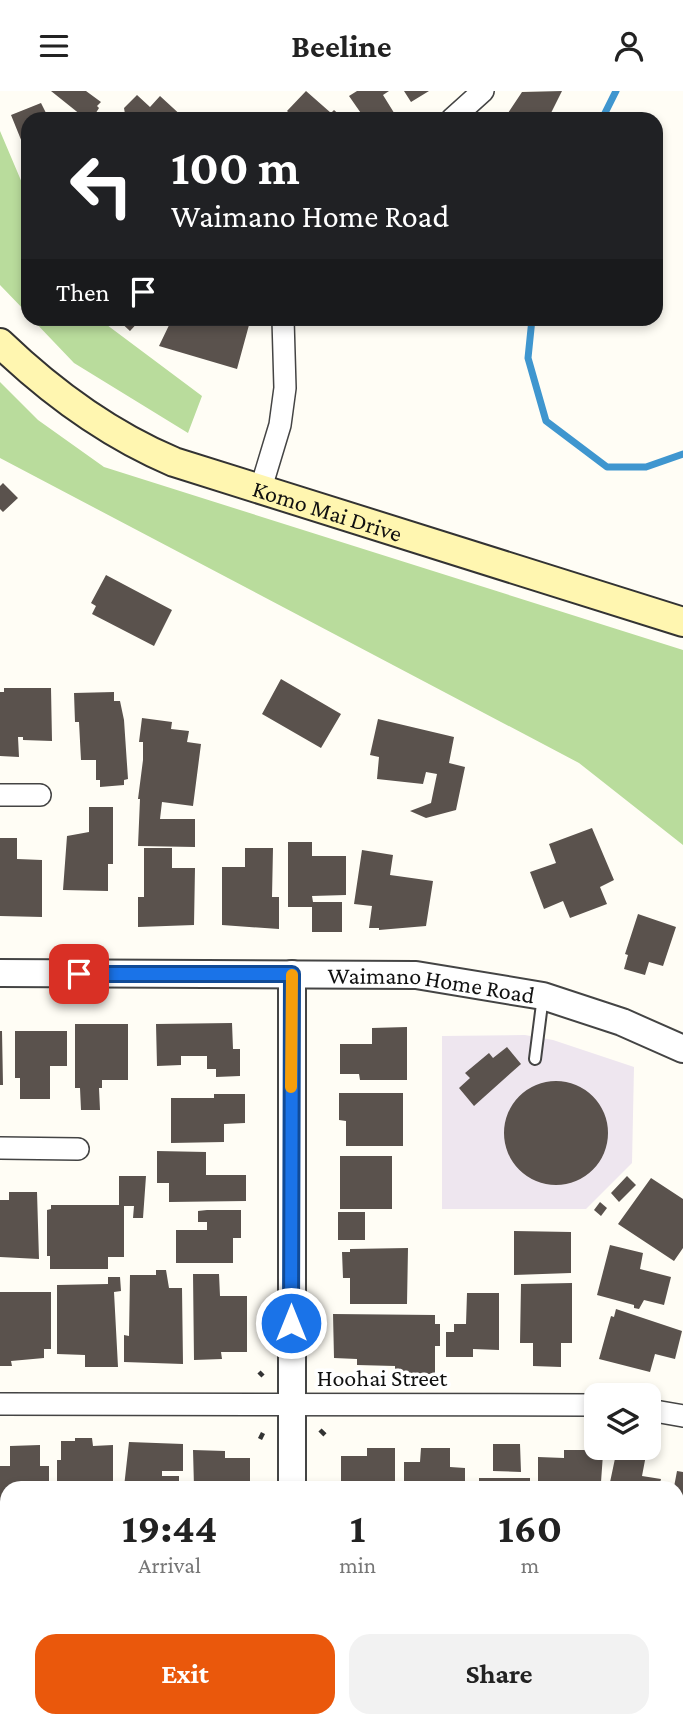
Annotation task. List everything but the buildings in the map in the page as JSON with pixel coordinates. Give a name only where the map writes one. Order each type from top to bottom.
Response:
[{"type":"main road","name":"Komo Mai Drive","points":[[0,343],[62,397],[145,449],[197,470],[683,622]]},
{"type":"street","points":[[460,112],[483,91]]},
{"type":"street","points":[[261,488],[281,425],[285,389],[283,326]]},
{"type":"street","points":[[0,795],[40,795]]},
{"type":"street","name":"Waimano Home Road","points":[[0,973],[416,975],[543,996],[622,1022],[683,1049]]},
{"type":"street","points":[[292,974],[292,1481]]},
{"type":"street","points":[[0,1149],[78,1149]]},
{"type":"street","name":"Hoohai Street","points":[[0,1404],[584,1405]]},
{"type":"street","points":[[661,1413],[683,1416]]},
{"type":"lane","points":[[535,1059],[543,996]]},
{"type":"path","points":[[321,1376],[326,1371]]},
{"type":"path","points":[[320,1430],[327,1437]]},
{"type":"path","points":[[260,1439],[263,1433]]},
{"type":"shaded area","points":[[525,1035],[553,1040],[634,1067],[632,1163],[586,1209],[442,1209],[442,1036]]},
{"type":"green space","points":[[0,131],[21,180],[21,307],[0,285]]},
{"type":"green space","points":[[39,326],[108,326],[202,396],[188,433],[74,363]]},
{"type":"green space","points":[[0,382],[38,420],[104,467],[683,650],[683,845],[579,763],[0,458]]},
{"type":"waterway","points":[[606,112],[616,91]]},
{"type":"waterway","points":[[531,326],[528,358],[546,421],[607,467],[646,467],[683,454]]},
{"type":"slow traffic","points":[[291,1087],[292,975]]},
{"type":"route","points":[[79,974],[292,974],[291,1323]]}]
